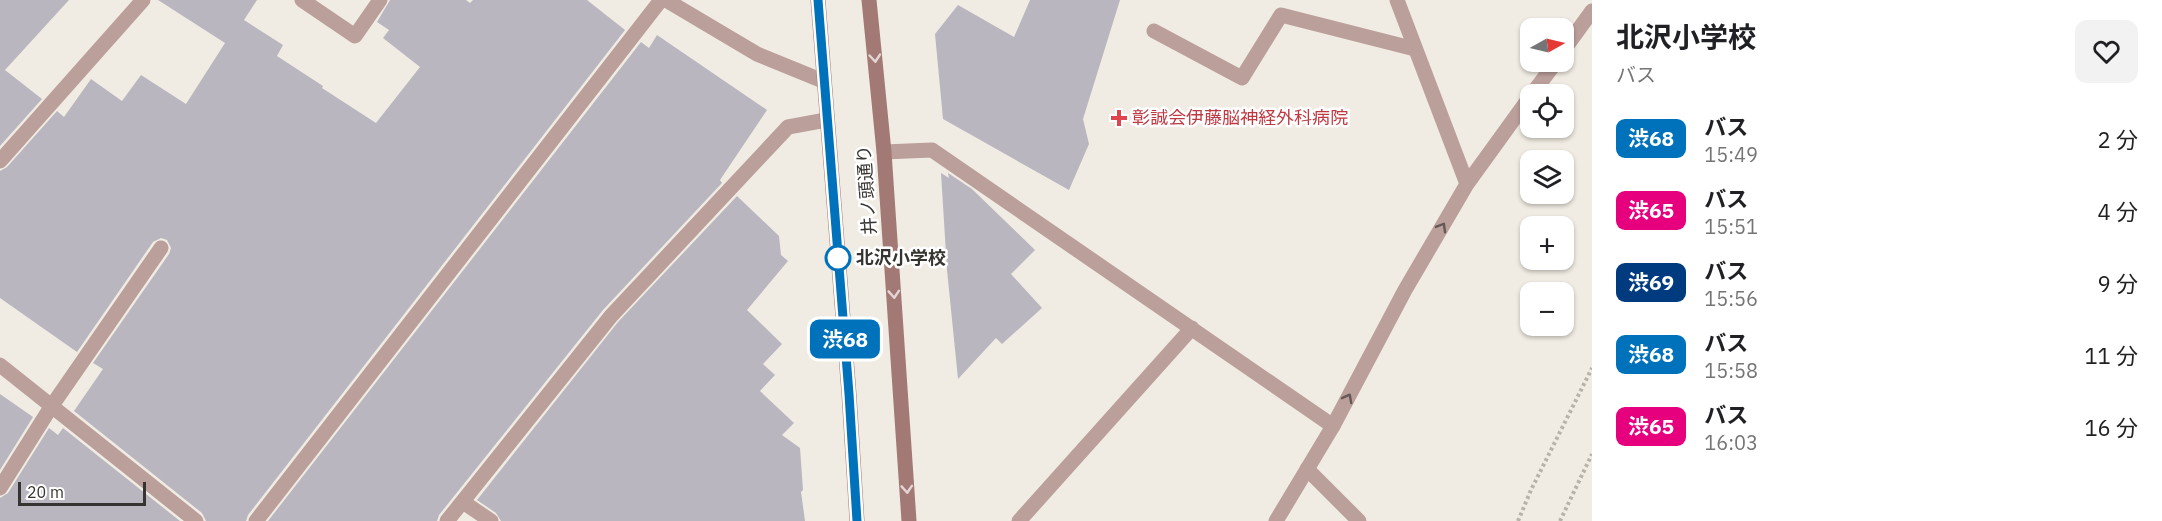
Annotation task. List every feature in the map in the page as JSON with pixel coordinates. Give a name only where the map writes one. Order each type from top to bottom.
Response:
[{"type":"main road","name":"井ノ頭通り","points":[[818,0],[857,521]]},
{"type":"main road","name":"井ノ頭通り","points":[[870,0],[884,152],[909,521]]},
{"type":"street","points":[[0,161],[143,0]]},
{"type":"street","points":[[302,0],[355,36],[380,0]]},
{"type":"street","points":[[256,521],[661,0]]},
{"type":"street","points":[[666,0],[757,54],[823,81]]},
{"type":"street","points":[[1397,0],[1467,184]]},
{"type":"street","points":[[1574,36],[1592,11]]},
{"type":"street","points":[[1154,31],[1242,78],[1281,15],[1415,49]]},
{"type":"street","points":[[1276,521],[1333,426],[1405,290],[1467,184],[1520,111]]},
{"type":"street","points":[[447,521],[611,316],[788,127],[826,120]]},
{"type":"street","points":[[884,152],[932,150],[1333,426]]},
{"type":"street","points":[[0,488],[51,407],[161,248]]},
{"type":"street","points":[[1019,521],[1192,328]]},
{"type":"street","points":[[0,365],[196,521]]},
{"type":"street","points":[[1307,469],[1359,521]]},
{"type":"street","points":[[463,502],[491,521]]},
{"type":"path","points":[[1518,521],[1592,368]]},
{"type":"path","points":[[1560,521],[1592,454]]},
{"type":"building","points":[[0,0],[69,0],[5,70],[42,99],[0,146]]},
{"type":"building","points":[[158,0],[257,0],[244,20],[283,45],[277,56],[376,123],[420,67],[383,38],[389,30],[377,22],[390,0],[466,0],[470,3],[473,0],[587,0],[625,30],[248,515],[246,521],[206,521],[202,513],[74,411],[103,369],[93,363],[169,254],[171,248],[167,240],[161,238],[153,242],[77,352],[0,298],[0,171],[7,167],[57,111],[64,117],[91,79],[122,101],[141,75],[186,104],[225,43]]},
{"type":"building","points":[[1030,0],[1120,0],[1083,119],[1089,144],[1069,190],[943,119],[935,34],[958,5],[1014,37]]},
{"type":"building","points":[[657,35],[767,110],[720,180],[722,183],[603,310],[439,515],[437,521],[268,521],[641,42],[649,48]]},
{"type":"building","points":[[941,173],[949,178],[948,173],[972,189],[1035,250],[1011,274],[1042,308],[1002,344],[996,338],[958,379],[947,270]]},
{"type":"building","points":[[737,196],[779,236],[781,255],[788,261],[747,310],[782,344],[763,364],[775,375],[760,391],[794,423],[782,435],[800,448],[803,490],[801,492],[805,521],[501,521],[496,513],[477,500],[618,322]]},
{"type":"building","points":[[0,394],[33,417],[0,470]]},
{"type":"building","points":[[49,428],[58,435],[63,428],[180,521],[0,521],[0,498],[8,493]]},
{"type":"bus line","name":"渋68","points":[[818,0],[857,521]]},
{"type":"place","name":"彰誠会伊藤脳神経外科病院","points":[[1119,118]]},
{"type":"place","name":"北沢小学校","points":[[838,258]]}]
